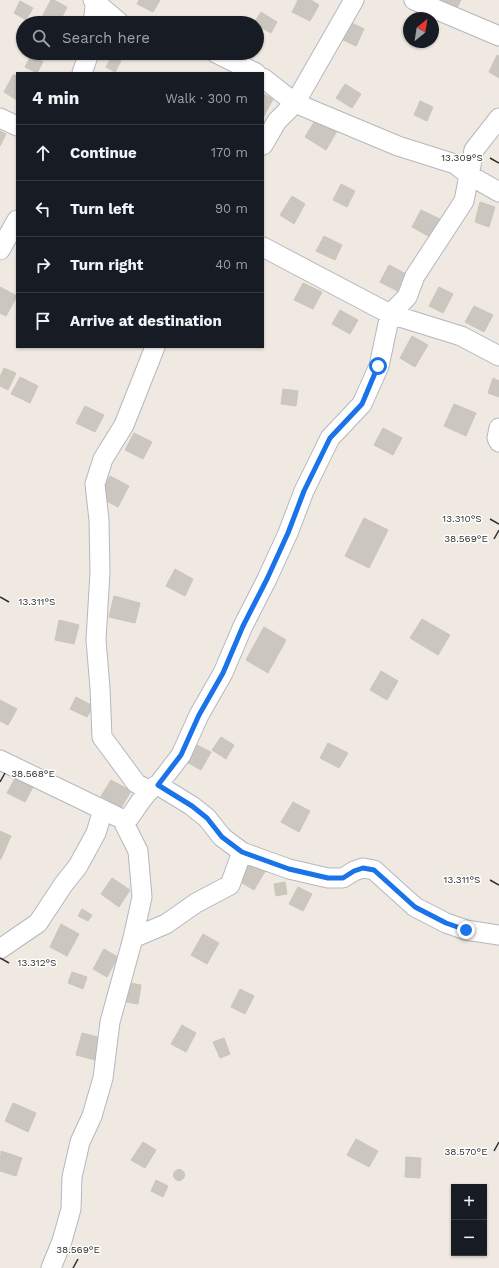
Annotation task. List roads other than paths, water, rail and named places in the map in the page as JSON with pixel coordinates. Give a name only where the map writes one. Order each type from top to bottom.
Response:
[{"type":"street","points":[[94,16],[95,0]]},
{"type":"street","points":[[95,0],[112,16]]},
{"type":"street","points":[[264,143],[277,121],[295,103],[354,0]]},
{"type":"street","points":[[414,0],[499,36]]},
{"type":"street","points":[[82,72],[87,60]]},
{"type":"street","points":[[230,60],[254,72]]},
{"type":"street","points":[[264,79],[295,103],[398,146],[455,164],[469,175],[499,192]]},
{"type":"street","points":[[0,118],[16,126]]},
{"type":"street","points":[[0,760],[122,819],[129,818],[181,755],[199,715],[223,673],[243,626],[288,533],[304,491],[330,438],[362,404],[378,366],[390,314],[406,297],[415,276],[464,201],[474,150],[499,118]]},
{"type":"street","points":[[0,250],[16,222]]},
{"type":"street","points":[[264,248],[390,314],[460,336],[499,356]]},
{"type":"street","points":[[155,348],[124,425],[103,459],[95,484],[99,520],[100,572],[96,640],[102,736],[136,782],[154,788],[192,806],[207,818],[222,837],[242,852],[289,869],[328,878],[343,878],[354,871],[363,868],[374,870],[415,907],[446,923],[466,930],[499,935]]},
{"type":"street","points":[[499,428],[497,438],[499,442]]},
{"type":"street","points":[[0,949],[38,923],[63,885],[78,866],[96,833],[103,810]]},
{"type":"street","points":[[51,1268],[62,1241],[71,1209],[72,1177],[80,1142],[92,1116],[103,1078],[110,1022],[133,938],[142,897],[138,851],[122,819]]},
{"type":"street","points":[[133,938],[166,924],[196,903],[230,885],[242,852]]}]
